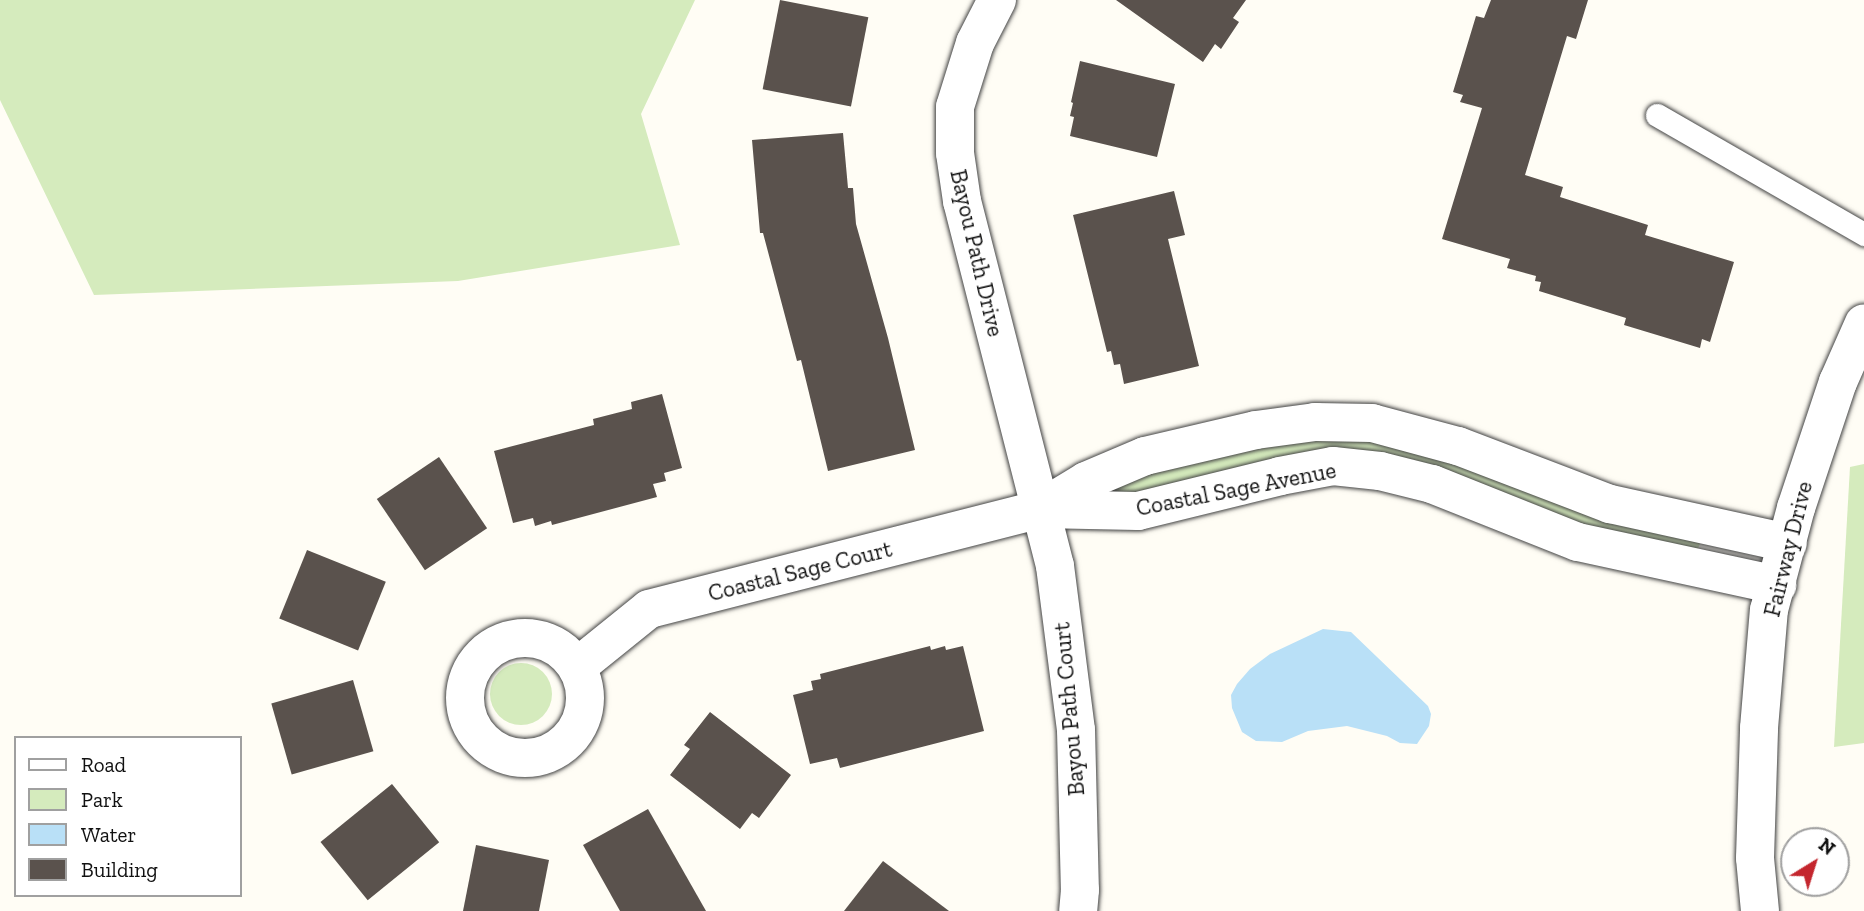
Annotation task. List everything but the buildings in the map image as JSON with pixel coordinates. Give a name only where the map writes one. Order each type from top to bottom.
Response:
[{"type":"street","name":"Bayou Path Drive","points":[[997,0],[975,43],[956,107],[954,153],[962,201],[1040,509]]},
{"type":"street","name":"Fairway Drive","points":[[1760,911],[1755,858],[1759,728],[1769,610],[1787,543],[1838,382],[1864,323]]},
{"type":"street","name":"Coastal Sage Avenue","points":[[1040,509],[1086,481],[1145,456],[1256,430],[1315,422],[1372,423],[1458,446],[1610,504],[1787,543]]},
{"type":"street","name":"Coastal Sage Avenue","points":[[1040,509],[1138,511],[1280,475],[1333,466],[1368,469],[1432,484],[1578,542],[1777,585]]},
{"type":"street","name":"Coastal Sage Court","points":[[578,667],[649,610],[1040,509]]},
{"type":"street","name":"Bayou Path Court","points":[[1040,509],[1055,566],[1076,730],[1080,890],[1078,911]]},
{"type":"lane","points":[[1657,115],[1864,234]]},
{"type":"green space","points":[[0,0],[695,0],[641,114],[680,245],[458,281],[94,295],[0,100]]},
{"type":"green space","points":[[1303,436],[1373,436],[1697,538],[1700,544],[1697,550],[1612,537],[1412,464],[1130,496],[1113,492],[1112,484],[1120,479]]},
{"type":"green space","points":[[1864,464],[1864,743],[1834,747],[1850,467]]},
{"type":"green space","points":[[521,663],[533,665],[543,672],[550,682],[550,706],[543,716],[533,723],[521,725],[509,723],[499,716],[492,706],[490,694],[492,682],[499,672],[509,665]]},
{"type":"water","points":[[1323,629],[1351,632],[1428,706],[1431,714],[1429,726],[1417,744],[1400,743],[1387,736],[1347,726],[1308,731],[1282,742],[1256,741],[1242,732],[1232,708],[1231,695],[1237,684],[1250,669],[1270,654]]}]
